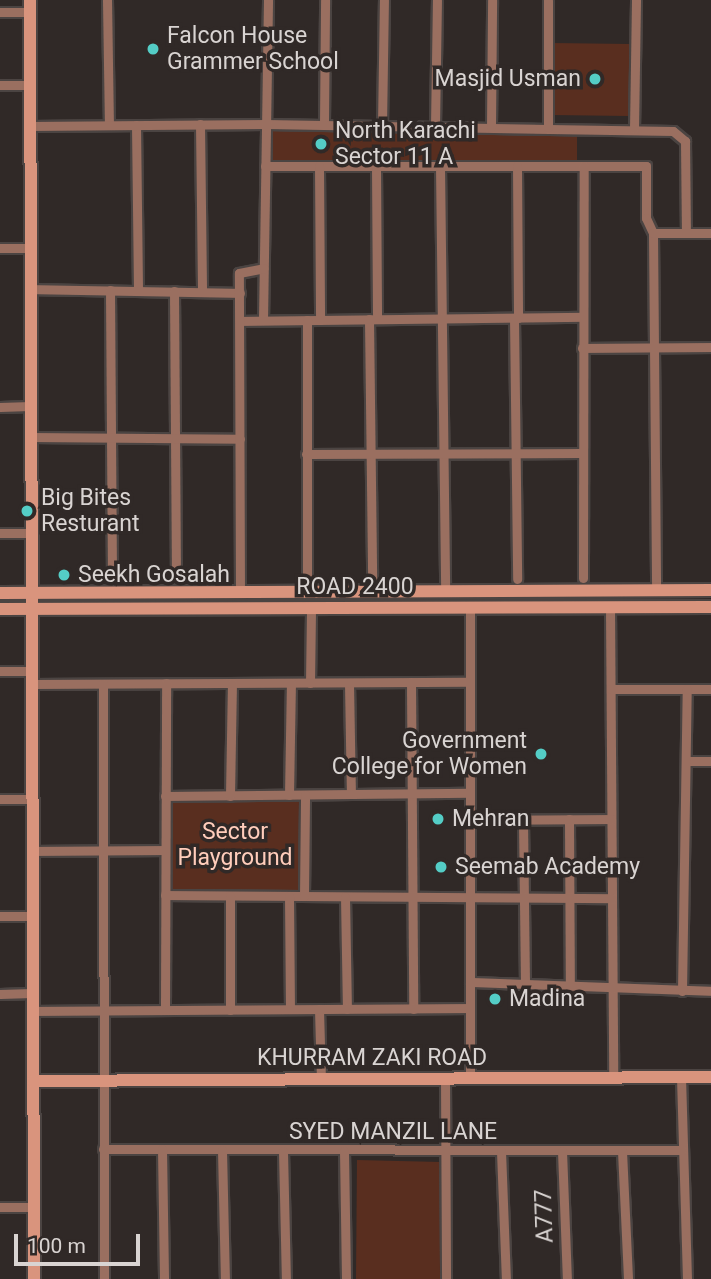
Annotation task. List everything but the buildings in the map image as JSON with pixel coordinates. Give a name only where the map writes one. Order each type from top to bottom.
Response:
[{"type":"street","points":[[107,0],[109,125]]},
{"type":"street","points":[[263,320],[268,0]]},
{"type":"street","points":[[324,124],[325,0]]},
{"type":"street","points":[[382,125],[384,0]]},
{"type":"street","points":[[435,126],[437,0]]},
{"type":"street","points":[[491,127],[492,0]]},
{"type":"street","points":[[548,0],[548,127]]},
{"type":"street","points":[[634,129],[636,0]]},
{"type":"street","points":[[0,12],[30,6],[34,1279]]},
{"type":"street","points":[[0,85],[29,85]]},
{"type":"street","points":[[200,124],[202,292]]},
{"type":"street","points":[[29,126],[324,124],[673,131],[685,141],[686,233]]},
{"type":"street","points":[[136,125],[138,291]]},
{"type":"street","points":[[265,166],[646,166],[646,218],[653,233],[651,346],[656,590]]},
{"type":"street","points":[[319,166],[320,320]]},
{"type":"street","points":[[440,166],[444,590]]},
{"type":"street","points":[[517,166],[517,579]]},
{"type":"street","points":[[583,166],[583,578]]},
{"type":"street","points":[[372,579],[370,453],[376,167]]},
{"type":"street","points":[[653,233],[711,233]]},
{"type":"street","points":[[0,248],[29,248]]},
{"type":"street","points":[[240,592],[239,273],[264,268]]},
{"type":"street","points":[[30,289],[240,293]]},
{"type":"street","points":[[110,290],[113,580]]},
{"type":"street","points":[[174,292],[176,578]]},
{"type":"street","points":[[240,321],[582,317]]},
{"type":"street","points":[[307,320],[307,580]]},
{"type":"street","points":[[582,348],[711,347]]},
{"type":"street","points":[[0,407],[30,406]]},
{"type":"street","points":[[30,437],[240,439]]},
{"type":"street","points":[[306,454],[582,453]]},
{"type":"street","points":[[0,533],[30,533]]},
{"type":"street","points":[[529,590],[529,605]]},
{"type":"street","name":"ROAD 2400","points":[[0,593],[711,590]]},
{"type":"street","name":"ROAD 2400","points":[[0,609],[470,608],[529,605],[711,607]]},
{"type":"street","points":[[610,607],[613,1078]]},
{"type":"street","points":[[310,683],[311,608]]},
{"type":"street","points":[[470,608],[470,1078]]},
{"type":"street","points":[[0,671],[32,678],[103,684],[470,682]]},
{"type":"street","points":[[349,682],[351,794]]},
{"type":"street","points":[[411,682],[413,1009]]},
{"type":"street","points":[[165,1010],[166,683]]},
{"type":"street","points":[[230,796],[232,683]]},
{"type":"street","points":[[289,795],[291,683]]},
{"type":"street","points":[[103,684],[104,1279]]},
{"type":"street","points":[[611,689],[711,689]]},
{"type":"street","points":[[682,991],[687,689]]},
{"type":"street","points":[[686,761],[711,761]]},
{"type":"street","points":[[165,796],[470,793]]},
{"type":"street","points":[[304,896],[306,795]]},
{"type":"street","points":[[0,799],[32,799]]},
{"type":"street","points":[[470,820],[611,819]]},
{"type":"street","points":[[523,820],[525,983]]},
{"type":"street","points":[[569,820],[570,984]]},
{"type":"street","points":[[32,851],[165,850]]},
{"type":"street","points":[[165,895],[612,898]]},
{"type":"street","points":[[230,895],[230,1010]]},
{"type":"street","points":[[289,896],[290,1009]]},
{"type":"street","points":[[345,897],[347,1009]]},
{"type":"street","points":[[0,916],[32,916]]},
{"type":"street","points":[[470,982],[570,984],[611,990],[711,992]]},
{"type":"street","points":[[0,994],[32,993]]},
{"type":"street","points":[[32,1011],[470,1008]]},
{"type":"street","points":[[319,1009],[321,1079]]},
{"type":"street","points":[[681,1077],[687,1279]]},
{"type":"street","name":"KHURRAM ZAKI ROAD","points":[[33,1081],[711,1077]]},
{"type":"street","points":[[445,1079],[446,1279]]},
{"type":"street","name":"SYED MANZIL LANE","points":[[103,1149],[682,1150]]},
{"type":"street","points":[[162,1149],[164,1279]]},
{"type":"street","points":[[222,1150],[225,1279]]},
{"type":"street","points":[[283,1151],[286,1279]]},
{"type":"street","points":[[344,1151],[345,1279]]},
{"type":"street","points":[[501,1151],[506,1279]]},
{"type":"street","name":"A777","points":[[562,1151],[567,1279]]},
{"type":"street","points":[[622,1151],[628,1279]]},
{"type":"street","points":[[0,1206],[33,1207]]},
{"type":"green space","name":"Masjid Usman","points":[[551,43],[630,44],[629,116],[551,115]]},
{"type":"green space","points":[[272,130],[577,136],[577,160],[271,160]]},
{"type":"green space","name":"Sector Playground","points":[[305,795],[304,896],[165,895],[165,796]]},
{"type":"green space","points":[[357,1160],[441,1162],[443,1279],[356,1279]]},
{"type":"place","name":"Falcon House Grammer School","points":[[153,49]]},
{"type":"place","name":"Masjid Usman","points":[[595,79]]},
{"type":"place","name":"North Karachi Sector 11 A","points":[[321,144]]},
{"type":"place","name":"Big Bites Resturant","points":[[27,511]]},
{"type":"place","name":"Seekh Gosalah","points":[[64,575]]},
{"type":"place","name":"Government College for Women","points":[[541,754]]},
{"type":"place","name":"Mehran","points":[[438,819]]},
{"type":"place","name":"Seemab Academy","points":[[441,867]]},
{"type":"place","name":"Madina","points":[[495,999]]}]
